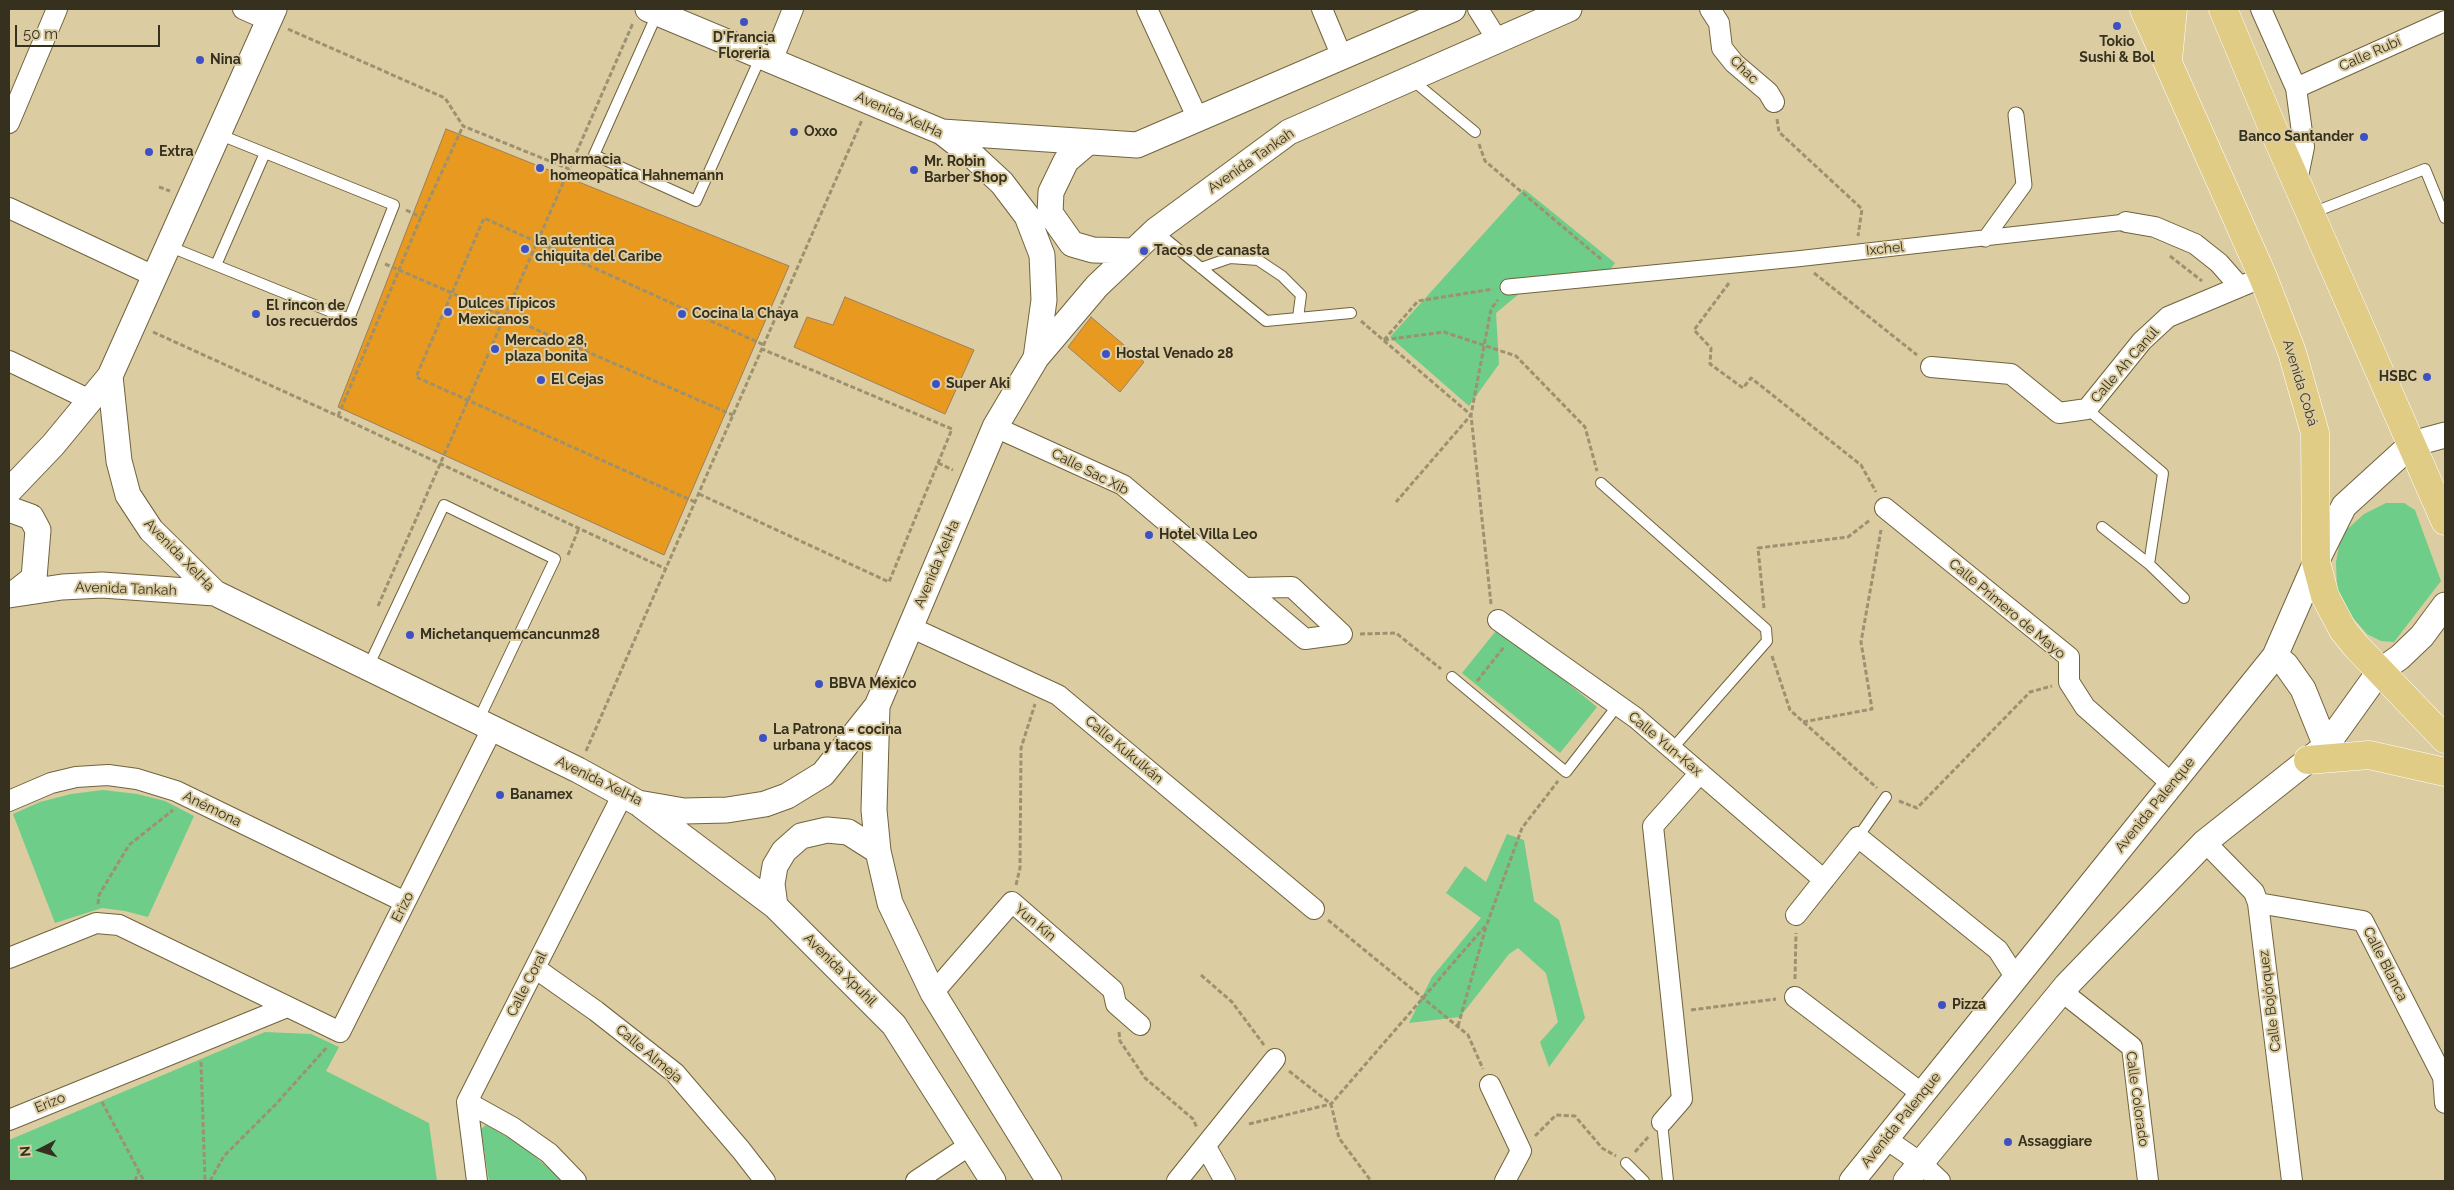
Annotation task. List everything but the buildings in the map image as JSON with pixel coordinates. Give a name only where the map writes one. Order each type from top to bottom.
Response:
[{"type":"main road","name":"Avenida Cobá","points":[[2144,9],[2168,61],[2252,282],[2292,352],[2315,433],[2316,562],[2325,596],[2343,630],[2379,672],[2445,739]]},
{"type":"main road","points":[[2168,61],[2173,9]]},
{"type":"main road","points":[[2223,9],[2445,521]]},
{"type":"main road","points":[[2317,753],[2369,755],[2445,772]]},
{"type":"street","points":[[9,123],[57,9]]},
{"type":"street","points":[[243,9],[271,14]]},
{"type":"street","points":[[766,58],[793,9]]},
{"type":"street","points":[[1147,9],[1198,119]]},
{"type":"street","points":[[1322,9],[1342,57]]},
{"type":"street","points":[[942,132],[1137,146],[1453,9]]},
{"type":"street","points":[[1478,9],[1498,40]]},
{"type":"street","name":"Avenida Tankah","points":[[1036,358],[1069,316],[1156,230],[1289,132],[1569,9]]},
{"type":"street","name":"Chac","points":[[1710,9],[1719,23],[1722,48],[1734,63],[1768,92],[1774,102]]},
{"type":"street","points":[[2261,9],[2296,88],[2304,147],[2297,181]]},
{"type":"street","name":"Avenida XelHa","points":[[271,14],[110,376],[118,461],[128,495],[151,530],[215,593],[578,770],[630,798],[684,811],[727,810],[765,804],[787,796],[823,774],[878,706],[995,426],[1036,358],[1044,300],[1042,255],[1027,216],[1002,183],[974,157],[942,132],[766,58],[647,13]]},
{"type":"street","name":"Calle Rubí","points":[[2296,88],[2445,21]]},
{"type":"street","points":[[1985,239],[2024,185],[2016,115]]},
{"type":"street","points":[[1087,143],[1066,161],[1051,192],[1050,213],[1072,244],[1093,250],[1134,251]]},
{"type":"street","points":[[9,208],[154,276]]},
{"type":"street","name":"Ixchel","points":[[1508,286],[1621,277],[1796,259],[2126,222],[2155,227],[2195,244],[2219,262],[2252,282]]},
{"type":"street","name":"Calle Ah Canúl","points":[[1931,367],[2011,374],[2059,413],[2087,409],[2142,341],[2168,317],[2252,282]]},
{"type":"street","points":[[9,361],[90,400]]},
{"type":"street","points":[[9,491],[52,445],[110,376]]},
{"type":"street","name":"Calle Sac Xib","points":[[995,426],[1123,485],[1305,639],[1342,634]]},
{"type":"street","name":"Avenida Palenque","points":[[1852,1181],[2276,656],[2316,562],[2344,506],[2412,444],[2445,435]]},
{"type":"street","name":"Calle Primero de Mayo","points":[[1885,508],[2069,657],[2069,682]]},
{"type":"street","points":[[9,509],[31,517],[38,530],[34,578],[12,594]]},
{"type":"street","name":"Avenida Tankah","points":[[12,594],[102,585],[215,593]]},
{"type":"street","points":[[1245,588],[1292,588],[1342,634]]},
{"type":"street","points":[[1913,1172],[2066,986],[2205,842],[2317,753],[2379,672],[2400,657],[2422,636],[2445,605]]},
{"type":"street","name":"Calle Yun-Kax","points":[[1498,620],[1618,705],[1824,880]]},
{"type":"street","name":"Calle Kukulkán","points":[[910,627],[1058,695],[1314,909]]},
{"type":"street","points":[[2276,656],[2286,665],[2303,689],[2317,753]]},
{"type":"street","points":[[2069,682],[2085,707],[2172,784]]},
{"type":"street","points":[[878,706],[874,810],[878,851],[890,903],[933,993],[1049,1181]]},
{"type":"street","name":"Erizo","points":[[340,1032],[405,902],[485,725]]},
{"type":"street","points":[[1662,1122],[1682,1099],[1671,1012],[1653,826],[1700,773]]},
{"type":"street","name":"Anémona","points":[[9,800],[51,783],[76,777],[108,775],[137,779],[189,798],[405,902]]},
{"type":"street","name":"Avenida Xpuhil","points":[[630,798],[775,906],[894,1025],[993,1181]]},
{"type":"street","name":"Calle Coral","points":[[467,1102],[535,968],[630,798]]},
{"type":"street","points":[[775,906],[772,884],[775,866],[784,851],[801,836],[827,830],[848,832],[878,851]]},
{"type":"street","points":[[1796,915],[1858,837],[1998,950],[2016,978]]},
{"type":"street","name":"Calle Bojórquez","points":[[2205,842],[2254,892],[2258,903],[2292,1181]]},
{"type":"street","name":"Yun Kin","points":[[933,993],[1012,902],[1112,990],[1116,1004],[1140,1025]]},
{"type":"street","name":"Calle Blanca","points":[[2258,903],[2363,920],[2444,1078],[2445,1103]]},
{"type":"street","points":[[9,958],[66,933],[96,923],[119,925],[340,1032]]},
{"type":"street","name":"Calle Almeja","points":[[535,968],[596,1011],[676,1073],[765,1181]]},
{"type":"street","name":"Calle Colorado","points":[[2066,986],[2070,998],[2132,1047],[2148,1181]]},
{"type":"street","points":[[1794,997],[1922,1093]]},
{"type":"street","name":"Erizo","points":[[9,1120],[287,1006]]},
{"type":"street","points":[[1177,1181],[1206,1148],[1275,1059]]},
{"type":"street","points":[[1490,1085],[1520,1151],[1505,1181]]},
{"type":"street","points":[[467,1102],[477,1181]]},
{"type":"street","points":[[467,1102],[512,1127],[550,1154],[576,1181]]},
{"type":"street","points":[[1886,1138],[1913,1172],[1940,1181]]},
{"type":"street","points":[[916,1181],[970,1144]]},
{"type":"street","points":[[1206,1148],[1225,1181]]},
{"type":"lane","points":[[647,13],[594,155],[696,201],[766,58]]},
{"type":"lane","points":[[1410,79],[1475,132]]},
{"type":"lane","points":[[168,246],[349,319],[394,205],[217,134]]},
{"type":"lane","points":[[216,265],[265,153]]},
{"type":"lane","points":[[2311,214],[2425,169],[2445,218]]},
{"type":"lane","points":[[1156,230],[1266,321],[1351,313]]},
{"type":"lane","points":[[1202,268],[1230,258],[1258,260],[1282,276],[1301,295],[1298,318]]},
{"type":"lane","points":[[2087,409],[2163,473],[2149,564]]},
{"type":"lane","points":[[1601,483],[1766,629],[1767,641],[1672,749]]},
{"type":"lane","points":[[368,668],[444,505],[555,559],[485,725]]},
{"type":"lane","points":[[2102,527],[2149,564],[2184,598]]},
{"type":"lane","points":[[1452,677],[1566,772],[1618,705]]},
{"type":"lane","points":[[1858,837],[1886,797]]},
{"type":"lane","points":[[1662,1122],[1668,1181]]},
{"type":"lane","points":[[1626,1162],[1644,1181]]},
{"type":"path","points":[[378,607],[569,169],[647,13]]},
{"type":"path","points":[[271,14],[446,98],[463,126],[569,169]]},
{"type":"path","points":[[578,770],[870,102]]},
{"type":"path","points":[[1774,102],[1779,132],[1862,209],[1855,252]]},
{"type":"path","points":[[338,416],[399,270],[463,126]]},
{"type":"path","points":[[1475,132],[1485,161],[1621,277]]},
{"type":"path","points":[[695,502],[416,377],[484,218],[764,345]]},
{"type":"path","points":[[2165,253],[2221,295]]},
{"type":"path","points":[[373,258],[733,415]]},
{"type":"path","points":[[1796,259],[1931,367]]},
{"type":"path","points":[[1742,264],[1694,330],[1711,348],[1710,364],[1743,388],[1751,378],[1861,465],[1885,508],[1861,642],[1872,709],[1803,722]]},
{"type":"path","points":[[1384,340],[1418,300],[1508,286]]},
{"type":"path","points":[[1498,620],[1492,613],[1471,415],[1492,309],[1508,286]]},
{"type":"path","points":[[1351,313],[1471,415]]},
{"type":"path","points":[[148,330],[338,416],[666,569]]},
{"type":"path","points":[[1384,340],[1444,332],[1516,356],[1585,427],[1601,483]]},
{"type":"path","points":[[699,494],[889,582],[952,429],[762,349]]},
{"type":"path","points":[[1396,502],[1471,415]]},
{"type":"path","points":[[1766,629],[1758,548],[1848,537],[1885,508]]},
{"type":"path","points":[[1469,692],[1515,632]]},
{"type":"path","points":[[1342,634],[1396,633],[1452,677]]},
{"type":"path","points":[[1767,641],[1790,710],[1886,797],[1918,808],[2030,692],[2069,682]]},
{"type":"path","points":[[1012,902],[1020,868],[1021,748],[1041,687]]},
{"type":"path","points":[[1458,1026],[1486,924],[1522,828],[1566,772]]},
{"type":"path","points":[[96,923],[99,895],[129,845],[189,798]]},
{"type":"path","points":[[1314,909],[1424,997],[1468,1035],[1490,1085]]},
{"type":"path","points":[[1671,1012],[1794,997],[1796,915]]},
{"type":"path","points":[[1219,1131],[1331,1104],[1486,924]]},
{"type":"path","points":[[1116,1004],[1120,1042],[1145,1078],[1193,1119],[1206,1148]]},
{"type":"path","points":[[210,1181],[224,1156],[276,1104],[340,1032]]},
{"type":"path","points":[[200,1042],[205,1181]]},
{"type":"path","points":[[93,1085],[144,1181]]},
{"type":"path","points":[[1331,1104],[1339,1138],[1371,1181]]},
{"type":"path","points":[[1520,1151],[1556,1115],[1575,1116],[1602,1148],[1626,1162],[1662,1122]]},
{"type":"path","points":[[135,1181],[139,1172]]},
{"type":"green space","points":[[1524,189],[1615,263],[1598,286],[1520,293],[1496,313],[1499,364],[1469,406],[1390,337]]},
{"type":"green space","points":[[2386,503],[2404,503],[2415,510],[2441,581],[2394,642],[2381,641],[2367,634],[2347,611],[2337,590],[2336,562],[2341,535],[2364,514]]},
{"type":"green space","points":[[1499,627],[1597,707],[1560,753],[1462,673]]},
{"type":"green space","points":[[103,790],[137,794],[165,801],[194,816],[148,917],[102,908],[55,923],[13,814],[40,802],[71,794]]},
{"type":"green space","points":[[1507,834],[1524,840],[1534,901],[1559,920],[1585,1018],[1549,1067],[1540,1042],[1558,1022],[1546,973],[1518,948],[1509,954],[1460,1017],[1409,1023],[1432,977],[1481,918],[1446,893],[1465,866],[1486,882]]},
{"type":"green space","points":[[265,1032],[311,1034],[339,1047],[326,1071],[429,1123],[437,1181],[9,1181],[9,1140]]},
{"type":"green space","points":[[486,1125],[521,1145],[564,1181],[489,1181],[481,1129]]},
{"type":"place","name":"D'Francia Floreria","points":[[744,22]]},
{"type":"place","name":"Tokio Sushi & Bol","points":[[2117,26]]},
{"type":"place","name":"Nina","points":[[200,60]]},
{"type":"place","name":"Oxxo","points":[[794,132]]},
{"type":"place","name":"Banco Santander","points":[[2364,137]]},
{"type":"place","name":"Extra","points":[[149,152]]},
{"type":"place","name":"Pharmacia homeopatica Hahnemann","points":[[540,168]]},
{"type":"place","name":"Mr. Robin Barber Shop","points":[[914,170]]},
{"type":"place","name":"la autentica chiquita del Caribe","points":[[525,249]]},
{"type":"place","name":"Tacos de canasta","points":[[1144,251]]},
{"type":"place","name":"Dulces Típicos Mexicanos","points":[[448,312]]},
{"type":"place","name":"El rincon de los recuerdos","points":[[256,314]]},
{"type":"place","name":"Cocina la Chaya","points":[[682,314]]},
{"type":"place","name":"Mercado 28, plaza bonita","points":[[495,349]]},
{"type":"place","name":"Hostal Venado 28","points":[[1106,354]]},
{"type":"place","name":"HSBC","points":[[2427,377]]},
{"type":"place","name":"El Cejas","points":[[541,380]]},
{"type":"place","name":"Super Aki","points":[[936,384]]},
{"type":"place","name":"Hotel Villa Leo","points":[[1149,535]]},
{"type":"place","name":"Michetanquemcancunm28","points":[[410,635]]},
{"type":"place","name":"BBVA México","points":[[819,684]]},
{"type":"place","name":"La Patrona - cocina urbana y tacos","points":[[763,738]]},
{"type":"place","name":"Banamex","points":[[500,795]]},
{"type":"place","name":"Pizza","points":[[1942,1005]]},
{"type":"place","name":"Assaggiare","points":[[2008,1142]]}]
